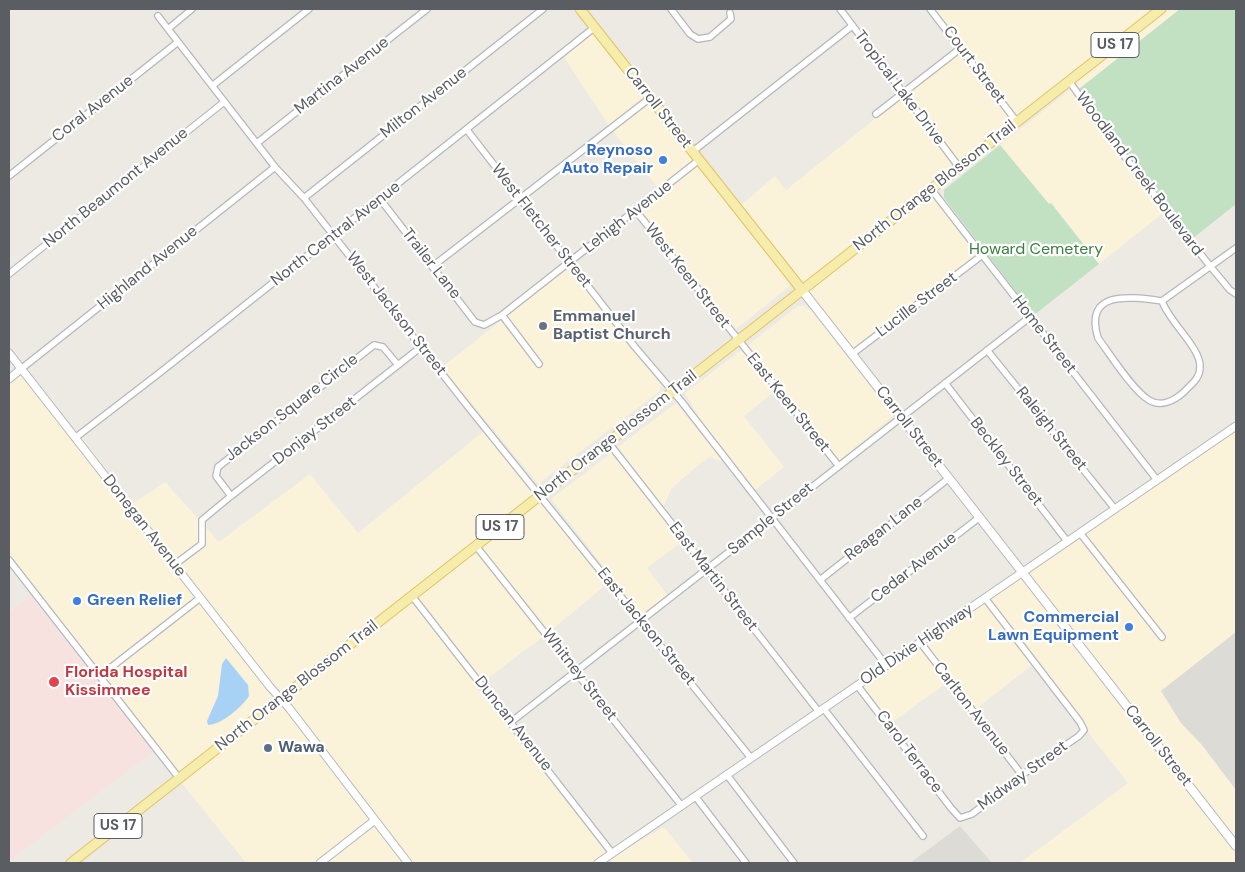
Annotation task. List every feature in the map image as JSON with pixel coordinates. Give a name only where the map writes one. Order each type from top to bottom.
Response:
[{"type":"main road","name":"Carroll Street","points":[[580,9],[1023,571],[1236,846]]},
{"type":"main road","name":"North Orange Blossom Trail","points":[[71,863],[1161,9]]},
{"type":"street","points":[[168,29],[192,9]]},
{"type":"street","points":[[212,86],[309,9]]},
{"type":"street","name":"Martina Avenue","points":[[257,143],[427,9]]},
{"type":"street","name":"Milton Avenue","points":[[304,198],[543,9]]},
{"type":"street","points":[[671,9],[690,34],[698,39],[710,37],[731,19],[730,13]]},
{"type":"street","name":"Tropical Lake Drive","points":[[840,9],[902,94],[959,167]]},
{"type":"street","name":"Court Street","points":[[930,9],[1016,122]]},
{"type":"street","name":"West Jackson Street","points":[[158,16],[275,166],[334,235],[421,347],[541,495]]},
{"type":"street","points":[[692,152],[852,26]]},
{"type":"street","name":"North Central Avenue","points":[[75,438],[380,199],[595,27]]},
{"type":"street","name":"Coral Avenue","points":[[9,176],[178,42]]},
{"type":"street","points":[[876,114],[961,48]]},
{"type":"street","name":"Woodland Creek Boulevard","points":[[1069,81],[1104,130],[1210,266],[1230,290],[1236,294]]},
{"type":"street","points":[[433,266],[650,98]]},
{"type":"street","name":"North Beaumont Avenue","points":[[9,274],[224,102]]},
{"type":"street","name":"West Fletcher Street","points":[[467,130],[886,665]]},
{"type":"street","name":"Lehigh Avenue","points":[[484,325],[502,315],[570,263],[699,160]]},
{"type":"street","name":"Highland Avenue","points":[[21,369],[275,166]]},
{"type":"street","name":"Home Street","points":[[931,189],[981,256],[1157,480]]},
{"type":"street","name":"Trailer Lane","points":[[380,199],[475,322],[484,325]]},
{"type":"street","name":"West Keen Street","points":[[636,212],[738,340]]},
{"type":"street","name":"Woodland Creek Boulevard","points":[[1210,266],[1236,248]]},
{"type":"street","name":"Lucille Street","points":[[852,354],[981,256]]},
{"type":"street","points":[[1162,301],[1166,314],[1191,346],[1200,367],[1197,379],[1176,399],[1161,404],[1149,401],[1137,388],[1098,338],[1094,321],[1100,309],[1113,298],[1126,296],[1162,301],[1210,266]]},
{"type":"street","points":[[502,315],[539,364]]},
{"type":"street","name":"Sample Street","points":[[512,722],[708,570],[838,465],[1030,317]]},
{"type":"street","name":"East Keen Street","points":[[738,340],[838,465]]},
{"type":"street","name":"Jackson Square Circle","points":[[231,496],[216,476],[218,467],[371,346],[378,344],[383,347],[398,365]]},
{"type":"street","name":"Donjay Street","points":[[231,496],[421,347]]},
{"type":"street","name":"Raleigh Street","points":[[987,350],[1115,509]]},
{"type":"street","name":"Donegan Avenue","points":[[9,353],[408,863]]},
{"type":"street","points":[[9,379],[21,369]]},
{"type":"street","name":"Beckley Street","points":[[944,383],[1067,541]]},
{"type":"street","name":"Old Dixie Highway","points":[[598,863],[607,861],[612,853],[681,805],[1236,426]]},
{"type":"street","name":"East Martin Street","points":[[608,442],[708,570],[923,836]]},
{"type":"street","name":"Reagan Lane","points":[[820,580],[949,478]]},
{"type":"street","name":"East Jackson Street","points":[[541,495],[751,758]]},
{"type":"street","points":[[174,565],[202,544],[202,520],[231,496]]},
{"type":"street","name":"Cedar Avenue","points":[[849,618],[980,517]]},
{"type":"street","points":[[1080,533],[1162,637]]},
{"type":"street","name":"Whitney Street","points":[[476,546],[681,805]]},
{"type":"street","points":[[9,560],[179,778]]},
{"type":"street","name":"Duncan Avenue","points":[[412,596],[512,722],[612,853]]},
{"type":"street","points":[[100,676],[200,598]]},
{"type":"street","name":"Midway Street","points":[[960,818],[972,814],[1022,775],[1079,736],[1084,730],[1080,722],[985,598]]},
{"type":"street","name":"Carlton Avenue","points":[[920,642],[1022,775]]},
{"type":"street","name":"Carol Terrace","points":[[857,685],[960,818]]},
{"type":"street","points":[[727,775],[794,863]]},
{"type":"street","points":[[695,796],[746,863]]},
{"type":"street","points":[[320,863],[375,820]]},
{"type":"shaded area","points":[[935,9],[1156,9],[1017,118]]},
{"type":"shaded area","points":[[1165,9],[1180,9],[1079,89],[1073,81]]},
{"type":"shaded area","points":[[594,32],[645,97],[609,126],[564,57]]},
{"type":"shaded area","points":[[961,52],[1012,122],[960,163],[906,94]]},
{"type":"shaded area","points":[[1071,89],[1163,213],[1099,264],[1051,203],[1049,204],[1000,145]]},
{"type":"shaded area","points":[[901,98],[955,167],[802,286],[740,206],[775,176],[786,190]]},
{"type":"shaded area","points":[[649,102],[695,160],[659,189],[612,130]]},
{"type":"shaded area","points":[[698,164],[791,285],[735,330],[640,212]]},
{"type":"shaded area","points":[[930,193],[977,256],[853,350],[806,290]]},
{"type":"shaded area","points":[[569,268],[661,385],[660,391],[538,484],[442,367],[502,320],[538,368],[543,365],[507,316]]},
{"type":"shaded area","points":[[798,306],[805,306],[812,311],[893,416],[839,461],[748,345]]},
{"type":"shaded area","points":[[740,351],[744,352],[775,391],[744,416],[784,467],[755,490],[701,421],[685,393]]},
{"type":"shaded area","points":[[21,374],[196,597],[101,672],[9,555],[9,384]]},
{"type":"shaded area","points":[[676,403],[722,459],[720,461],[710,457],[696,467],[672,488],[663,507],[618,447]]},
{"type":"shaded area","points":[[1236,429],[1236,632],[1161,691],[1181,723],[1202,745],[1236,790],[1236,840],[1028,573],[1080,539],[1161,641],[1166,637],[1085,535]]},
{"type":"shaded area","points":[[484,431],[536,495],[281,695],[179,565],[204,546],[206,534],[201,534],[199,542],[175,561],[79,438],[84,440],[132,504],[165,482],[219,542],[310,474],[358,533]]},
{"type":"shaded area","points":[[611,453],[682,542],[647,568],[669,597],[642,617],[551,499]]},
{"type":"shaded area","points":[[540,499],[607,584],[549,632],[480,546]]},
{"type":"shaded area","points":[[475,550],[544,636],[484,681],[417,596]]},
{"type":"shaded area","points":[[1023,576],[1236,851],[1236,863],[1020,863],[1128,783],[1087,731],[1083,720],[989,599]]},
{"type":"shaded area","name":"Florida Hospital Kissimmee","points":[[30,596],[154,751],[9,861],[9,612]]},
{"type":"shaded area","points":[[412,600],[478,685],[476,687],[607,853],[592,863],[412,863],[285,699]]},
{"type":"shaded area","points":[[200,602],[276,699],[180,774],[104,677]]},
{"type":"shaded area","points":[[984,602],[1032,665],[976,709],[924,643]]},
{"type":"shaded area","points":[[1236,632],[1236,790],[1202,745],[1181,723],[1161,691]]},
{"type":"shaded area","points":[[919,646],[947,683],[891,723],[862,685]]},
{"type":"shaded area","points":[[280,703],[371,820],[316,863],[246,863],[180,781]]},
{"type":"shaded area","points":[[375,824],[404,863],[325,863]]},
{"type":"shaded area","points":[[960,826],[992,863],[910,863]]},
{"type":"shaded area","points":[[664,827],[693,863],[613,863],[609,859]]},
{"type":"green space","points":[[1180,9],[1236,9],[1236,204],[1192,239],[1106,128],[1079,89]]},
{"type":"green space","name":"Howard Cemetery","points":[[1000,145],[1049,204],[1051,203],[1099,264],[1034,315],[944,198],[944,190]]},
{"type":"water","points":[[226,658],[248,685],[249,696],[231,715],[219,722],[208,725],[207,721],[218,696],[222,664]]},
{"type":"place","name":"Reynoso Auto Repair","points":[[663,160]]},
{"type":"place","name":"Emmanuel Baptist Church","points":[[543,326]]},
{"type":"place","name":"Green Relief","points":[[77,601]]},
{"type":"place","name":"Commercial Lawn Equipment","points":[[1129,627]]},
{"type":"place","name":"Florida Hospital Kissimmee","points":[[54,682]]},
{"type":"place","name":"Wawa","points":[[268,748]]}]
